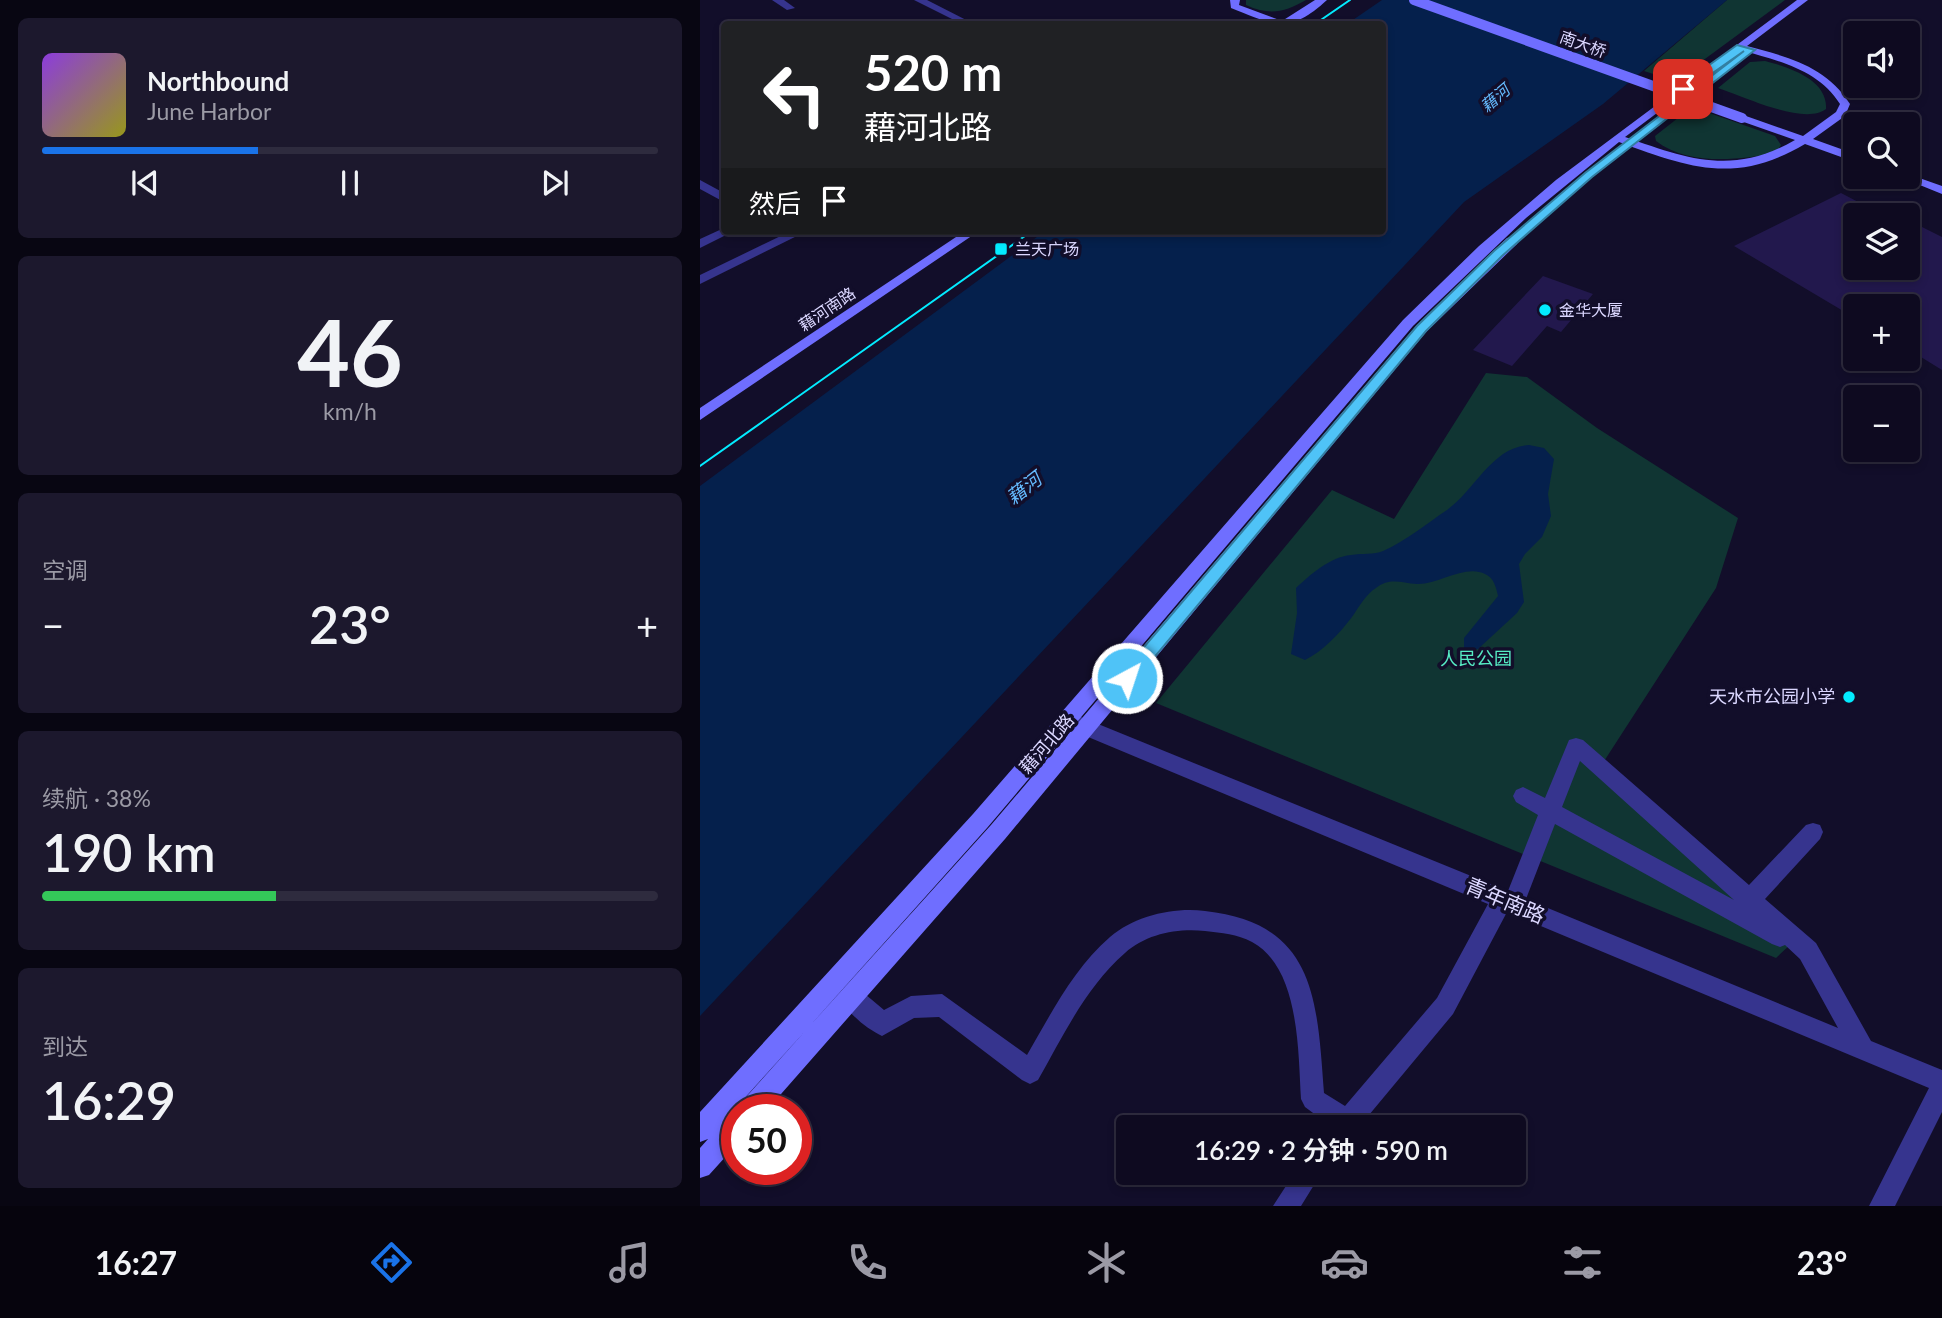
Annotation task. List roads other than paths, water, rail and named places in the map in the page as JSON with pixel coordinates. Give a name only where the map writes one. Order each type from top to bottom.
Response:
[{"type":"main road","points":[[1235,0],[1234,6],[1274,21]]},
{"type":"main road","points":[[1287,21],[1322,0]]},
{"type":"main road","name":"南大桥","points":[[1414,0],[1746,114]]},
{"type":"main road","name":"南大桥","points":[[1426,0],[1746,114]]},
{"type":"main road","name":"藉河北路","points":[[765,1094],[998,832],[1077,723],[1408,323],[1485,248],[1745,48],[1803,0]]},
{"type":"main road","name":"藉河北路","points":[[1745,48],[1817,0]]},
{"type":"main road","points":[[1623,140],[1678,160],[1708,166],[1739,166],[1766,162],[1841,114],[1845,104],[1839,90],[1823,77],[1801,66],[1745,48]]},
{"type":"main road","points":[[1746,114],[1815,132],[1843,142]]},
{"type":"main road","points":[[1746,114],[1843,154]]},
{"type":"main road","points":[[1920,170],[1942,178]]},
{"type":"main road","points":[[1920,182],[1942,190]]},
{"type":"main road","name":"藉河南路","points":[[700,415],[967,235]]},
{"type":"main road","name":"藉河北路","points":[[700,1130],[980,821],[1077,723]]},
{"type":"main road","points":[[700,1166],[721,1143]]},
{"type":"street","points":[[777,0],[790,8]]},
{"type":"street","points":[[919,0],[963,21]]},
{"type":"street","points":[[700,184],[721,196]]},
{"type":"street","points":[[700,244],[721,234]]},
{"type":"street","points":[[700,280],[793,235]]},
{"type":"street","name":"青年南路","points":[[1077,723],[1942,1084]]},
{"type":"street","points":[[1353,1115],[1444,1006],[1507,902],[1550,810],[1576,746],[1808,951],[1863,1049]]},
{"type":"street","points":[[1523,796],[1808,951]]},
{"type":"street","points":[[1750,900],[1813,832]]},
{"type":"street","points":[[851,997],[882,1024],[911,1007],[942,1006],[1030,1072],[1093,968],[1120,942],[1168,921],[1186,919],[1254,929],[1286,959],[1306,1005],[1313,1099],[1333,1115]]},
{"type":"street","points":[[1882,1206],[1942,1084]]},
{"type":"street","points":[[1286,1206],[1301,1185]]},
{"type":"water","name":"藉河","points":[[1382,0],[1727,0],[1603,104],[1464,202],[700,1016],[700,486],[1040,235],[1386,235],[1386,21],[1351,21]]},
{"type":"water","points":[[1529,445],[1544,448],[1554,459],[1548,494],[1551,516],[1542,537],[1519,564],[1524,602],[1517,613],[1478,649],[1464,651],[1464,638],[1498,596],[1491,578],[1469,571],[1425,583],[1396,582],[1381,585],[1369,594],[1342,630],[1318,652],[1305,660],[1291,654],[1297,613],[1296,588],[1308,577],[1343,556],[1379,552],[1400,542],[1457,502],[1494,461],[1505,453]]},
{"type":"tram line","points":[[1319,21],[1350,0]]},
{"type":"tram line","points":[[700,466],[1026,235]]},
{"type":"place","name":"兰天广场","points":[[1001,249]]},
{"type":"place","name":"金华大厦","points":[[1545,310]]},
{"type":"place","name":"天水市公园小学","points":[[1849,697]]},
{"type":"park label","name":"人民公园","points":[[1476,659]]}]
